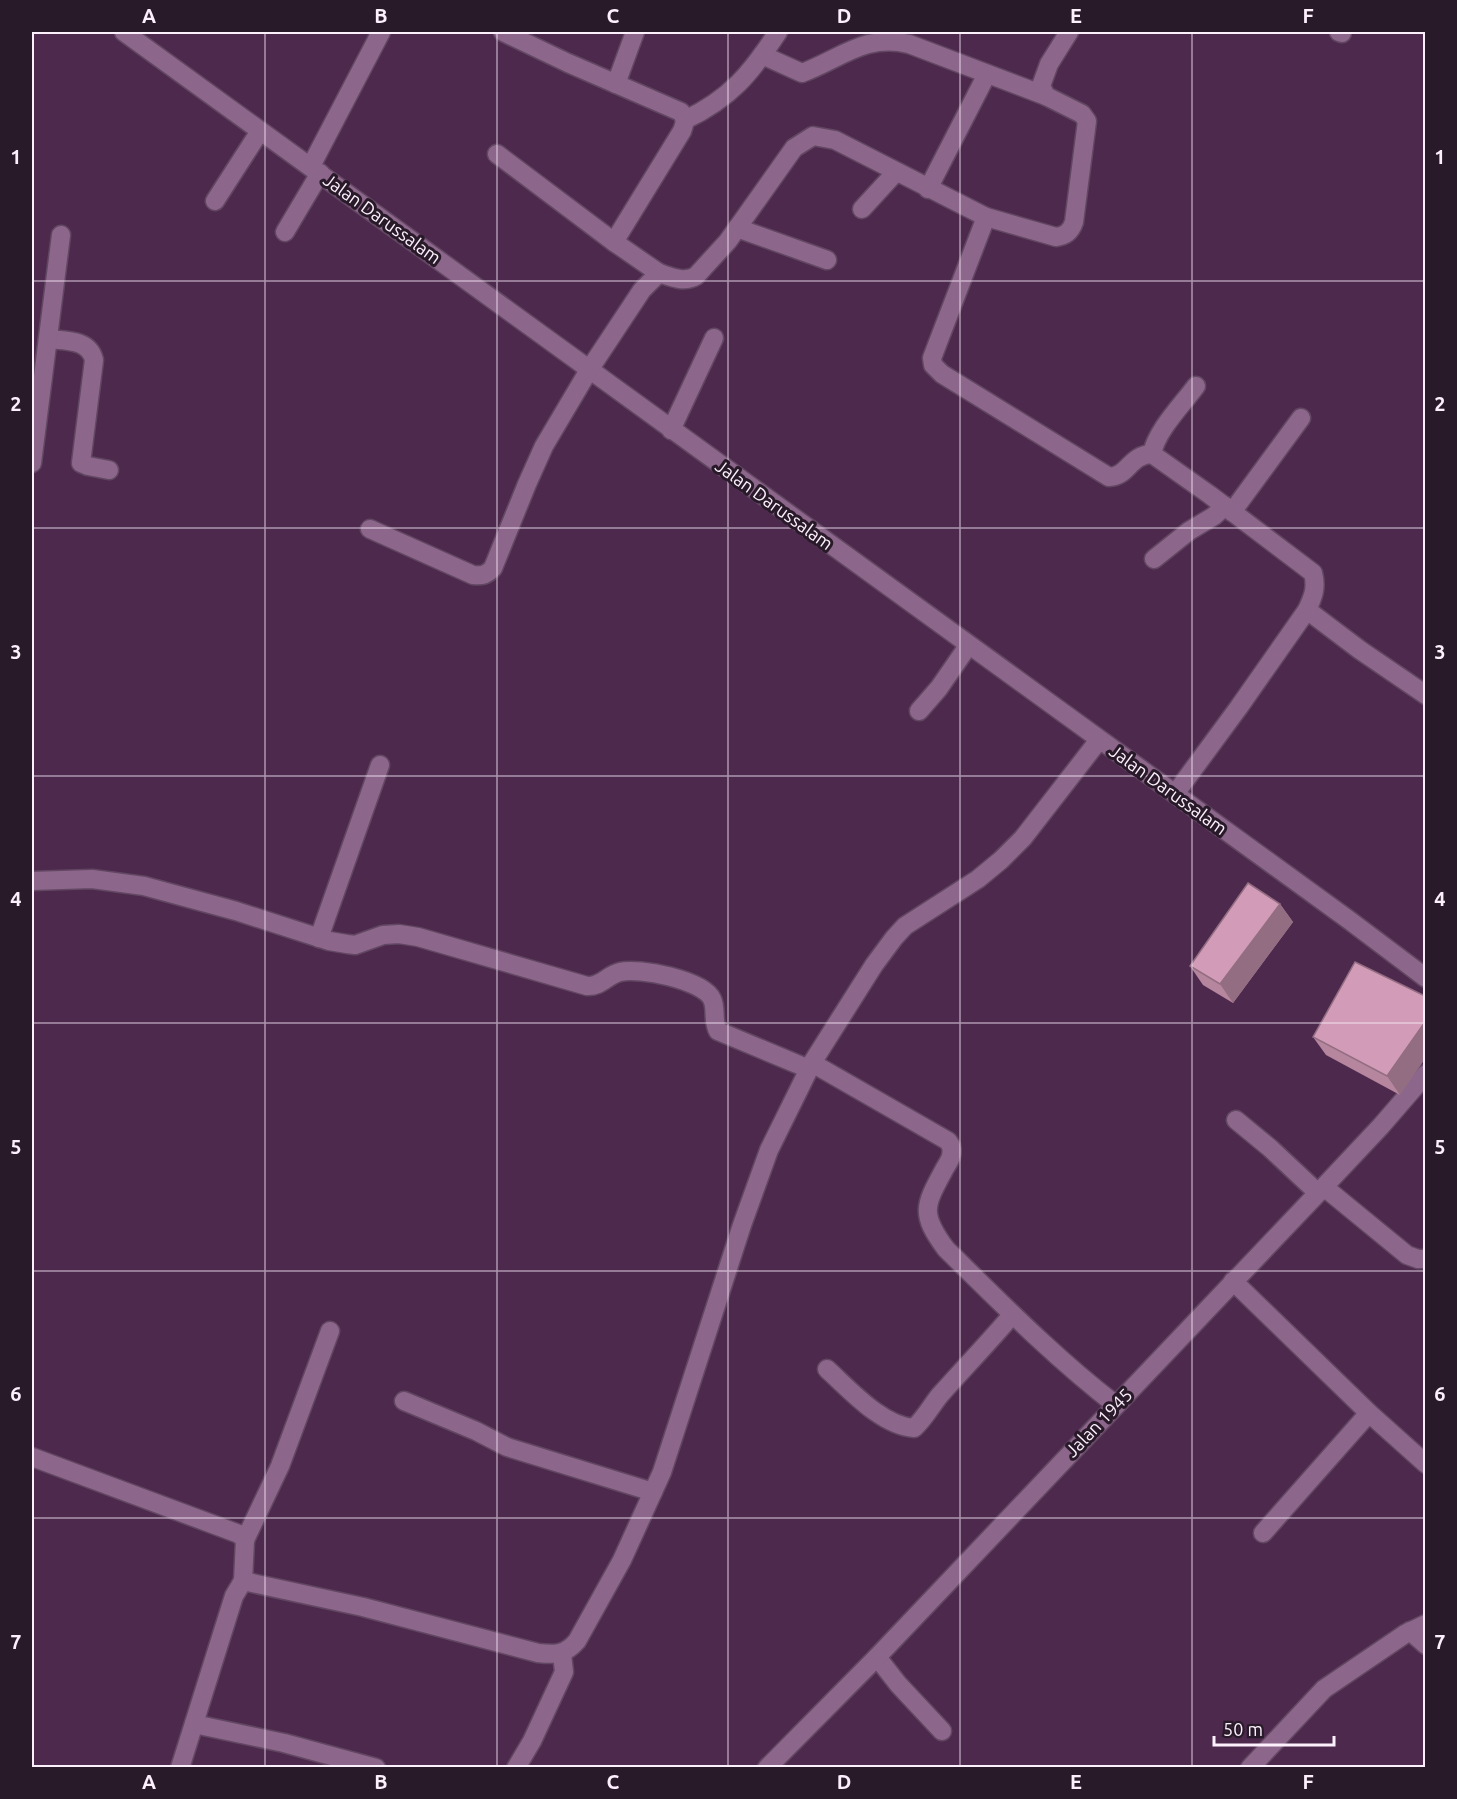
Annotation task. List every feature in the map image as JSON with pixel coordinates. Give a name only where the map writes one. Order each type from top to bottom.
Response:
[{"type":"street","name":"Jalan Darussalam","points":[[124,32],[1425,978]]},
{"type":"street","points":[[285,232],[381,32]]},
{"type":"street","points":[[503,32],[681,112],[686,120]]},
{"type":"street","points":[[616,84],[635,32]]},
{"type":"street","points":[[614,242],[682,131],[686,120],[716,104],[733,90],[778,32]]},
{"type":"street","points":[[1046,96],[1041,86],[1049,64],[1070,32]]},
{"type":"street","points":[[497,154],[614,242],[659,273],[678,279],[690,280],[701,271],[737,228],[794,148],[813,136],[835,140],[986,217],[1056,237],[1062,236],[1071,229],[1074,222],[1087,121],[1082,114],[1046,96],[894,40],[880,40],[863,45],[802,73],[762,55]]},
{"type":"street","points":[[928,189],[987,74]]},
{"type":"street","points":[[215,201],[260,131]]},
{"type":"street","points":[[862,209],[896,172]]},
{"type":"street","points":[[986,217],[932,358],[933,365],[951,379],[1109,477],[1119,475],[1138,457],[1152,454],[1229,509],[1312,573],[1315,592],[1307,610],[1175,794]]},
{"type":"street","points":[[737,228],[827,260]]},
{"type":"street","points":[[32,463],[61,235]]},
{"type":"street","points":[[370,530],[473,575],[483,576],[488,573],[493,568],[526,484],[544,446],[589,370],[642,291],[659,273]]},
{"type":"street","points":[[671,430],[714,338]]},
{"type":"street","points":[[48,339],[81,343],[92,353],[94,360],[81,463],[109,470]]},
{"type":"street","points":[[1152,454],[1159,436],[1196,386]]},
{"type":"street","points":[[1154,558],[1189,531],[1229,509],[1301,418]]},
{"type":"street","points":[[1307,610],[1360,650],[1425,694]]},
{"type":"street","points":[[919,711],[939,688],[968,646]]},
{"type":"street","points":[[243,1581],[363,1607],[530,1651],[562,1654],[577,1641],[622,1560],[653,1492],[676,1431],[742,1225],[769,1150],[811,1066],[874,965],[894,938],[905,926],[978,879],[1001,860],[1023,838],[1099,740]]},
{"type":"street","points":[[319,938],[380,765]]},
{"type":"street","points":[[32,881],[92,879],[144,886],[236,911],[319,938],[355,945],[383,934],[418,937],[587,986],[597,986],[617,972],[626,971],[669,977],[698,986],[712,998],[714,1023],[718,1031],[811,1066],[948,1141],[951,1146],[951,1159],[928,1204],[928,1222],[946,1249],[1012,1315],[1076,1374],[1116,1405]]},
{"type":"street","name":"Jalan 1945","points":[[767,1767],[877,1657],[1321,1190],[1381,1126],[1425,1074]]},
{"type":"street","points":[[1236,1120],[1321,1190],[1407,1255],[1425,1259]]},
{"type":"street","points":[[1233,1281],[1425,1464]]},
{"type":"street","points":[[827,1370],[862,1401],[891,1422],[905,1428],[914,1428],[921,1422],[939,1396],[975,1359],[1012,1315]]},
{"type":"street","points":[[180,1767],[234,1596],[243,1581],[245,1540],[280,1466],[330,1330]]},
{"type":"street","points":[[404,1401],[476,1431],[507,1447],[653,1492]]},
{"type":"street","points":[[1263,1533],[1369,1413]]},
{"type":"street","points":[[32,1457],[230,1530],[245,1540]]},
{"type":"street","points":[[1251,1767],[1324,1689],[1366,1659],[1418,1628],[1425,1646]]},
{"type":"street","points":[[516,1767],[532,1741],[564,1672],[562,1654]]},
{"type":"street","points":[[877,1657],[898,1684],[942,1731]]},
{"type":"street","points":[[194,1724],[284,1743],[376,1767]]},
{"type":"building","points":[[1248,883],[1280,904],[1220,984],[1190,966]]},
{"type":"building","points":[[1355,962],[1425,996],[1425,1022],[1387,1076],[1313,1037]]}]
